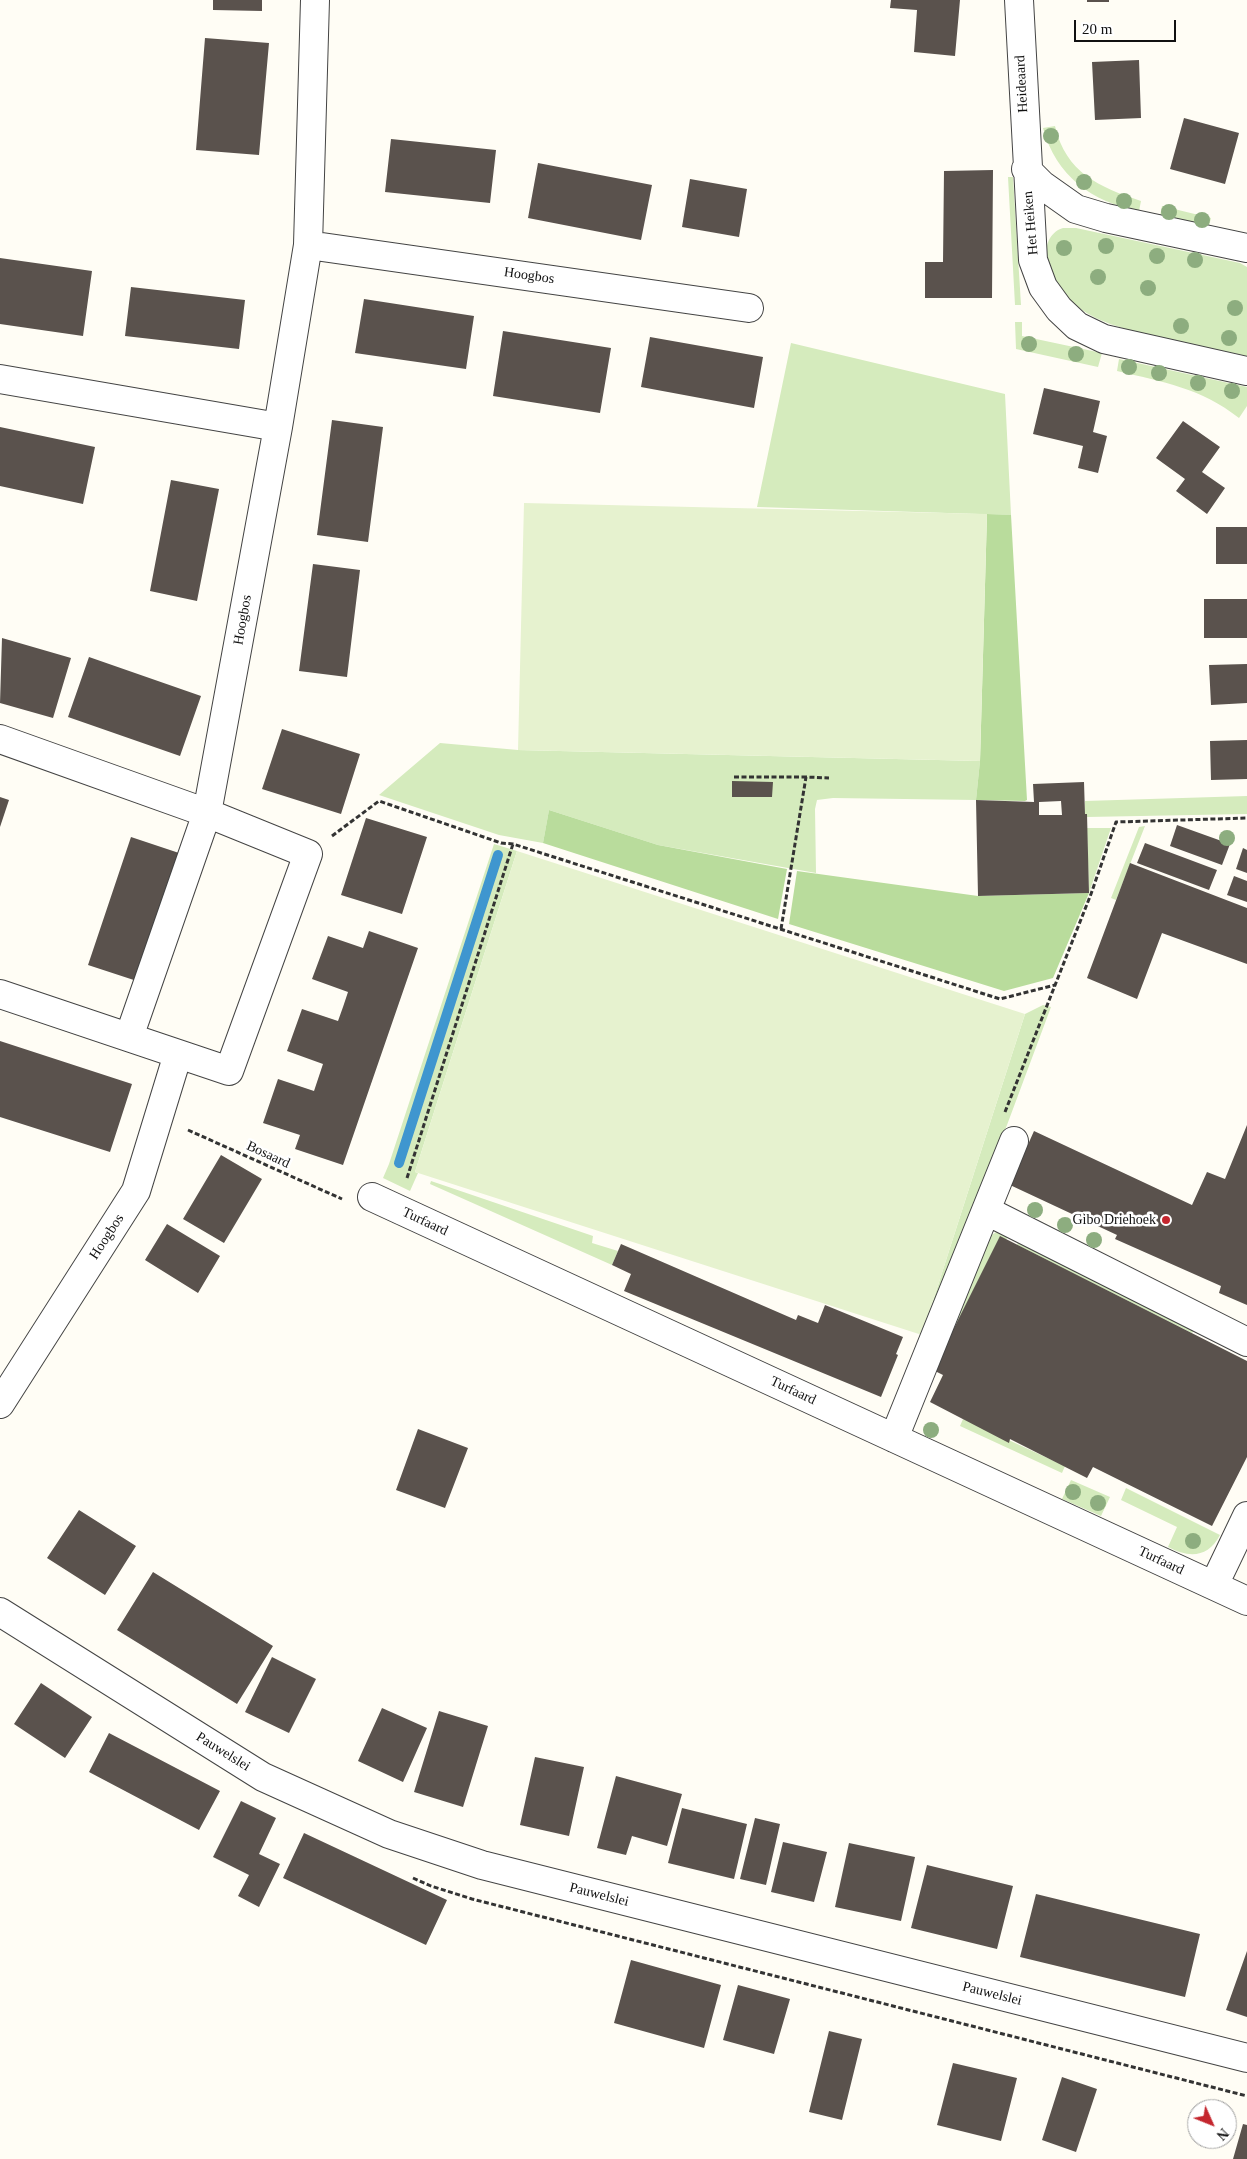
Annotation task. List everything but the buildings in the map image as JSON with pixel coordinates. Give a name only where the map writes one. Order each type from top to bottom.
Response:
[{"type":"street","name":"Hoogbos","points":[[129,1037],[207,813],[278,427],[308,245],[315,0]]},
{"type":"street","name":"Heideaard","points":[[1019,0],[1026,169]]},
{"type":"street","name":"Het Heiken","points":[[1026,169],[1057,197],[1076,209],[1106,218],[1247,248]]},
{"type":"street","name":"Het Heiken","points":[[1026,169],[1033,260],[1042,287],[1058,309],[1078,326],[1104,338],[1247,371]]},
{"type":"street","name":"Hoogbos","points":[[308,245],[750,308]]},
{"type":"street","points":[[0,379],[278,427]]},
{"type":"street","points":[[0,739],[207,813],[308,854],[229,1071],[0,994]]},
{"type":"street","name":"Hoogbos","points":[[0,1404],[136,1191],[178,1054]]},
{"type":"street","points":[[894,1438],[1014,1141]]},
{"type":"street","name":"Turfaard","points":[[372,1197],[1247,1601]]},
{"type":"street","points":[[987,1211],[1247,1342]]},
{"type":"street","points":[[1214,1585],[1247,1516]]},
{"type":"street","name":"Pauwelslei","points":[[0,1612],[263,1777],[389,1834],[491,1867],[1247,2058]]},
{"type":"path","points":[[734,777],[829,778]]},
{"type":"path","points":[[781,929],[806,777]]},
{"type":"path","points":[[308,854],[379,801],[502,843],[514,844],[1000,999],[1055,985]]},
{"type":"path","points":[[1014,1141],[1001,1120],[1091,894],[1116,822],[1247,818]]},
{"type":"path","points":[[396,1209],[514,844]]},
{"type":"path","name":"Bosaard","points":[[158,1117],[339,1200],[372,1197]]},
{"type":"green space","points":[[1055,126],[1067,156],[1076,167],[1098,184],[1141,201],[1139,211],[1106,201],[1078,184],[1067,173],[1049,145],[1043,128]]},
{"type":"green space","points":[[1008,177],[1013,177],[1021,305],[1015,305]]},
{"type":"green space","points":[[1162,206],[1211,218],[1209,226],[1160,216]]},
{"type":"green space","points":[[1063,228],[1076,228],[1240,263],[1247,267],[1247,356],[1129,330],[1092,316],[1076,306],[1063,292],[1053,275],[1047,254],[1050,238]]},
{"type":"green space","points":[[1015,322],[1022,322],[1022,336],[1102,353],[1098,367],[1016,349]]},
{"type":"green space","points":[[791,343],[1005,394],[1011,515],[757,507]]},
{"type":"green space","points":[[1119,359],[1247,387],[1247,406],[1239,418],[1225,408],[1181,387],[1117,371]]},
{"type":"green space","points":[[524,503],[987,514],[980,761],[518,750]]},
{"type":"green space","points":[[987,514],[1011,515],[1027,800],[1025,801],[976,800],[980,761]]},
{"type":"green space","points":[[440,743],[518,750],[980,761],[976,800],[833,798],[817,800],[815,809],[816,873],[658,845],[549,810],[543,843],[499,835],[379,795]]},
{"type":"green space","points":[[1247,796],[1247,814],[1087,817],[1087,814],[1085,814],[1085,801]]},
{"type":"green space","points":[[549,810],[658,845],[787,869],[778,919],[543,843]]},
{"type":"green space","points":[[1145,826],[1116,900],[1111,898],[1139,827]]},
{"type":"green space","points":[[1087,828],[1111,828],[1089,893]]},
{"type":"green space","points":[[494,844],[517,851],[415,1172],[418,1173],[410,1191],[383,1178]]},
{"type":"green space","points":[[517,851],[1025,1014],[922,1335],[415,1172]]},
{"type":"green space","points":[[797,871],[978,896],[1089,893],[1053,978],[1004,991],[789,924]]},
{"type":"green space","points":[[1043,1005],[1051,1007],[1007,1125],[922,1335],[1025,1014]]},
{"type":"green space","points":[[431,1181],[593,1236],[592,1243],[618,1251],[612,1265],[430,1184]]},
{"type":"green space","points":[[1001,1229],[1010,1233],[957,1323],[953,1321],[990,1236]]},
{"type":"green space","points":[[1020,1237],[1197,1326],[1192,1333],[1017,1245]]},
{"type":"green space","points":[[963,1419],[1065,1466],[1062,1473],[960,1426]]},
{"type":"green space","points":[[1071,1480],[1110,1497],[1101,1516],[1062,1499]]},
{"type":"green space","points":[[1126,1488],[1220,1535],[1210,1548],[1197,1554],[1183,1553],[1168,1547],[1177,1527],[1121,1500]]},
{"type":"waterway","points":[[399,1163],[498,855]]},
{"type":"place","name":"Gibo Driehoek","points":[[1166,1220]]}]
